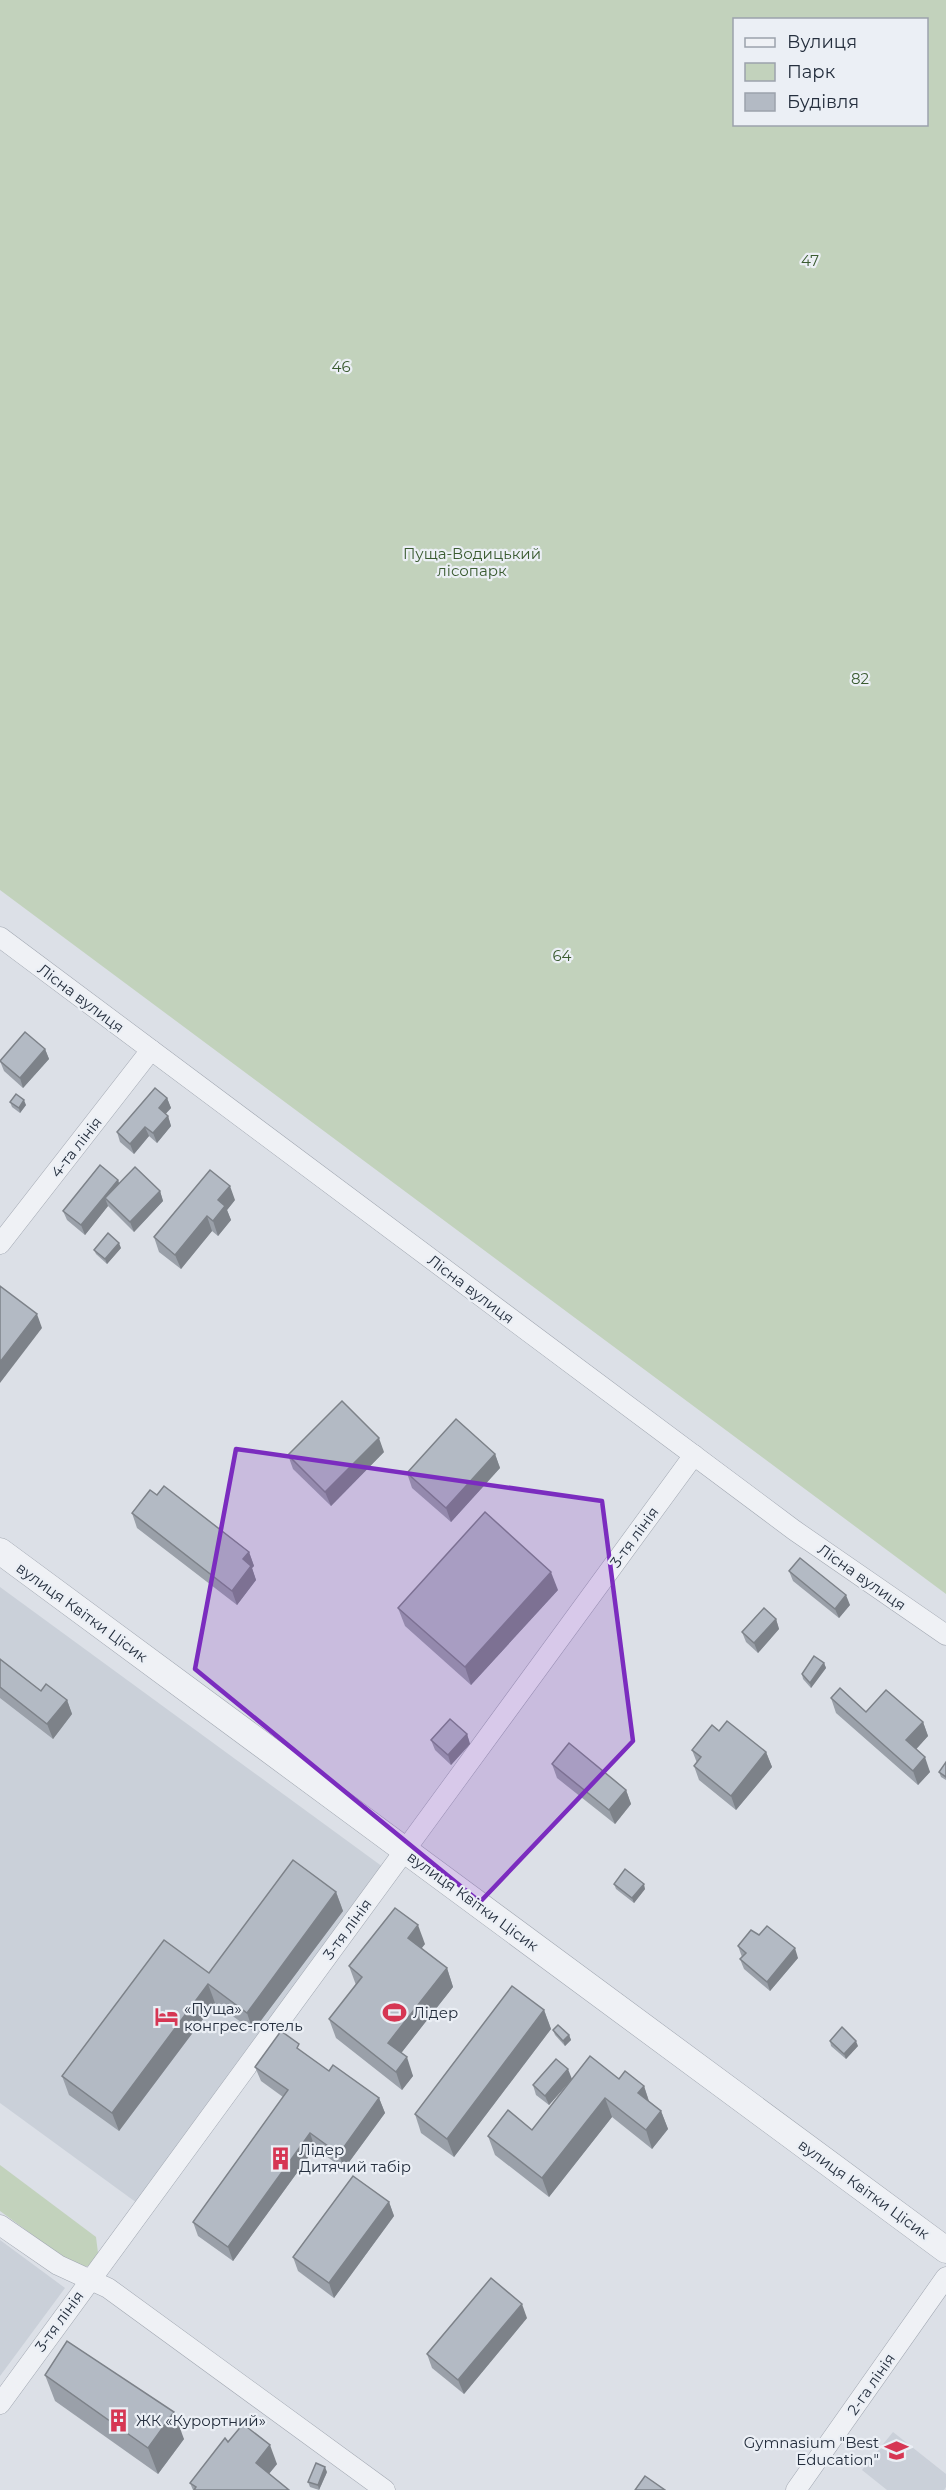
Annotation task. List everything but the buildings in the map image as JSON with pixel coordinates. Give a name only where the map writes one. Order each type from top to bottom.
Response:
[{"type":"street","name":"Лісна вулиця","points":[[0,937],[794,1530],[946,1635]]},
{"type":"street","name":"4-та лінія","points":[[0,1244],[151,1050]]},
{"type":"street","name":"3-тя лінія","points":[[0,2403],[694,1455]]},
{"type":"street","name":"вулиця Квітки Цісик","points":[[0,1551],[946,2250]]},
{"type":"street","points":[[0,2225],[58,2265],[108,2289],[136,2308],[385,2490]]},
{"type":"street","name":"2-га лінія","points":[[796,2490],[946,2277]]},
{"type":"highlighted area","points":[[236,1449],[602,1501],[633,1741],[480,1902],[195,1669]]},
{"type":"shaded area","points":[[0,1587],[383,1867],[137,2203],[0,2103]]},
{"type":"shaded area","points":[[0,2240],[65,2288],[0,2376]]},
{"type":"shaded area","name":"Gymnasium \"Best Education\"","points":[[893,2432],[946,2474],[944,2490],[887,2490],[862,2470]]},
{"type":"green space","name":"Пуща-Водицький лісопарк","points":[[0,0],[946,0],[946,1594],[0,890]]},
{"type":"green space","points":[[0,2165],[96,2237],[98,2253],[90,2265],[79,2269],[0,2211]]},
{"type":"place","name":"Лідер","points":[[395,2012]]},
{"type":"place","name":"«Пуща» конгрес-готель","points":[[166,2017]]},
{"type":"place","name":"Лідер Дитячий табір","points":[[281,2158]]},
{"type":"place","name":"ЖК «Курортний»","points":[[118,2420]]},
{"type":"place","name":"Gymnasium \"Best Education\"","points":[[897,2451]]},
{"type":"park label","name":"47","points":[[810,260]]},
{"type":"park label","name":"46","points":[[341,366]]},
{"type":"park label","name":"82","points":[[860,678]]},
{"type":"park label","name":"64","points":[[562,955]]}]
